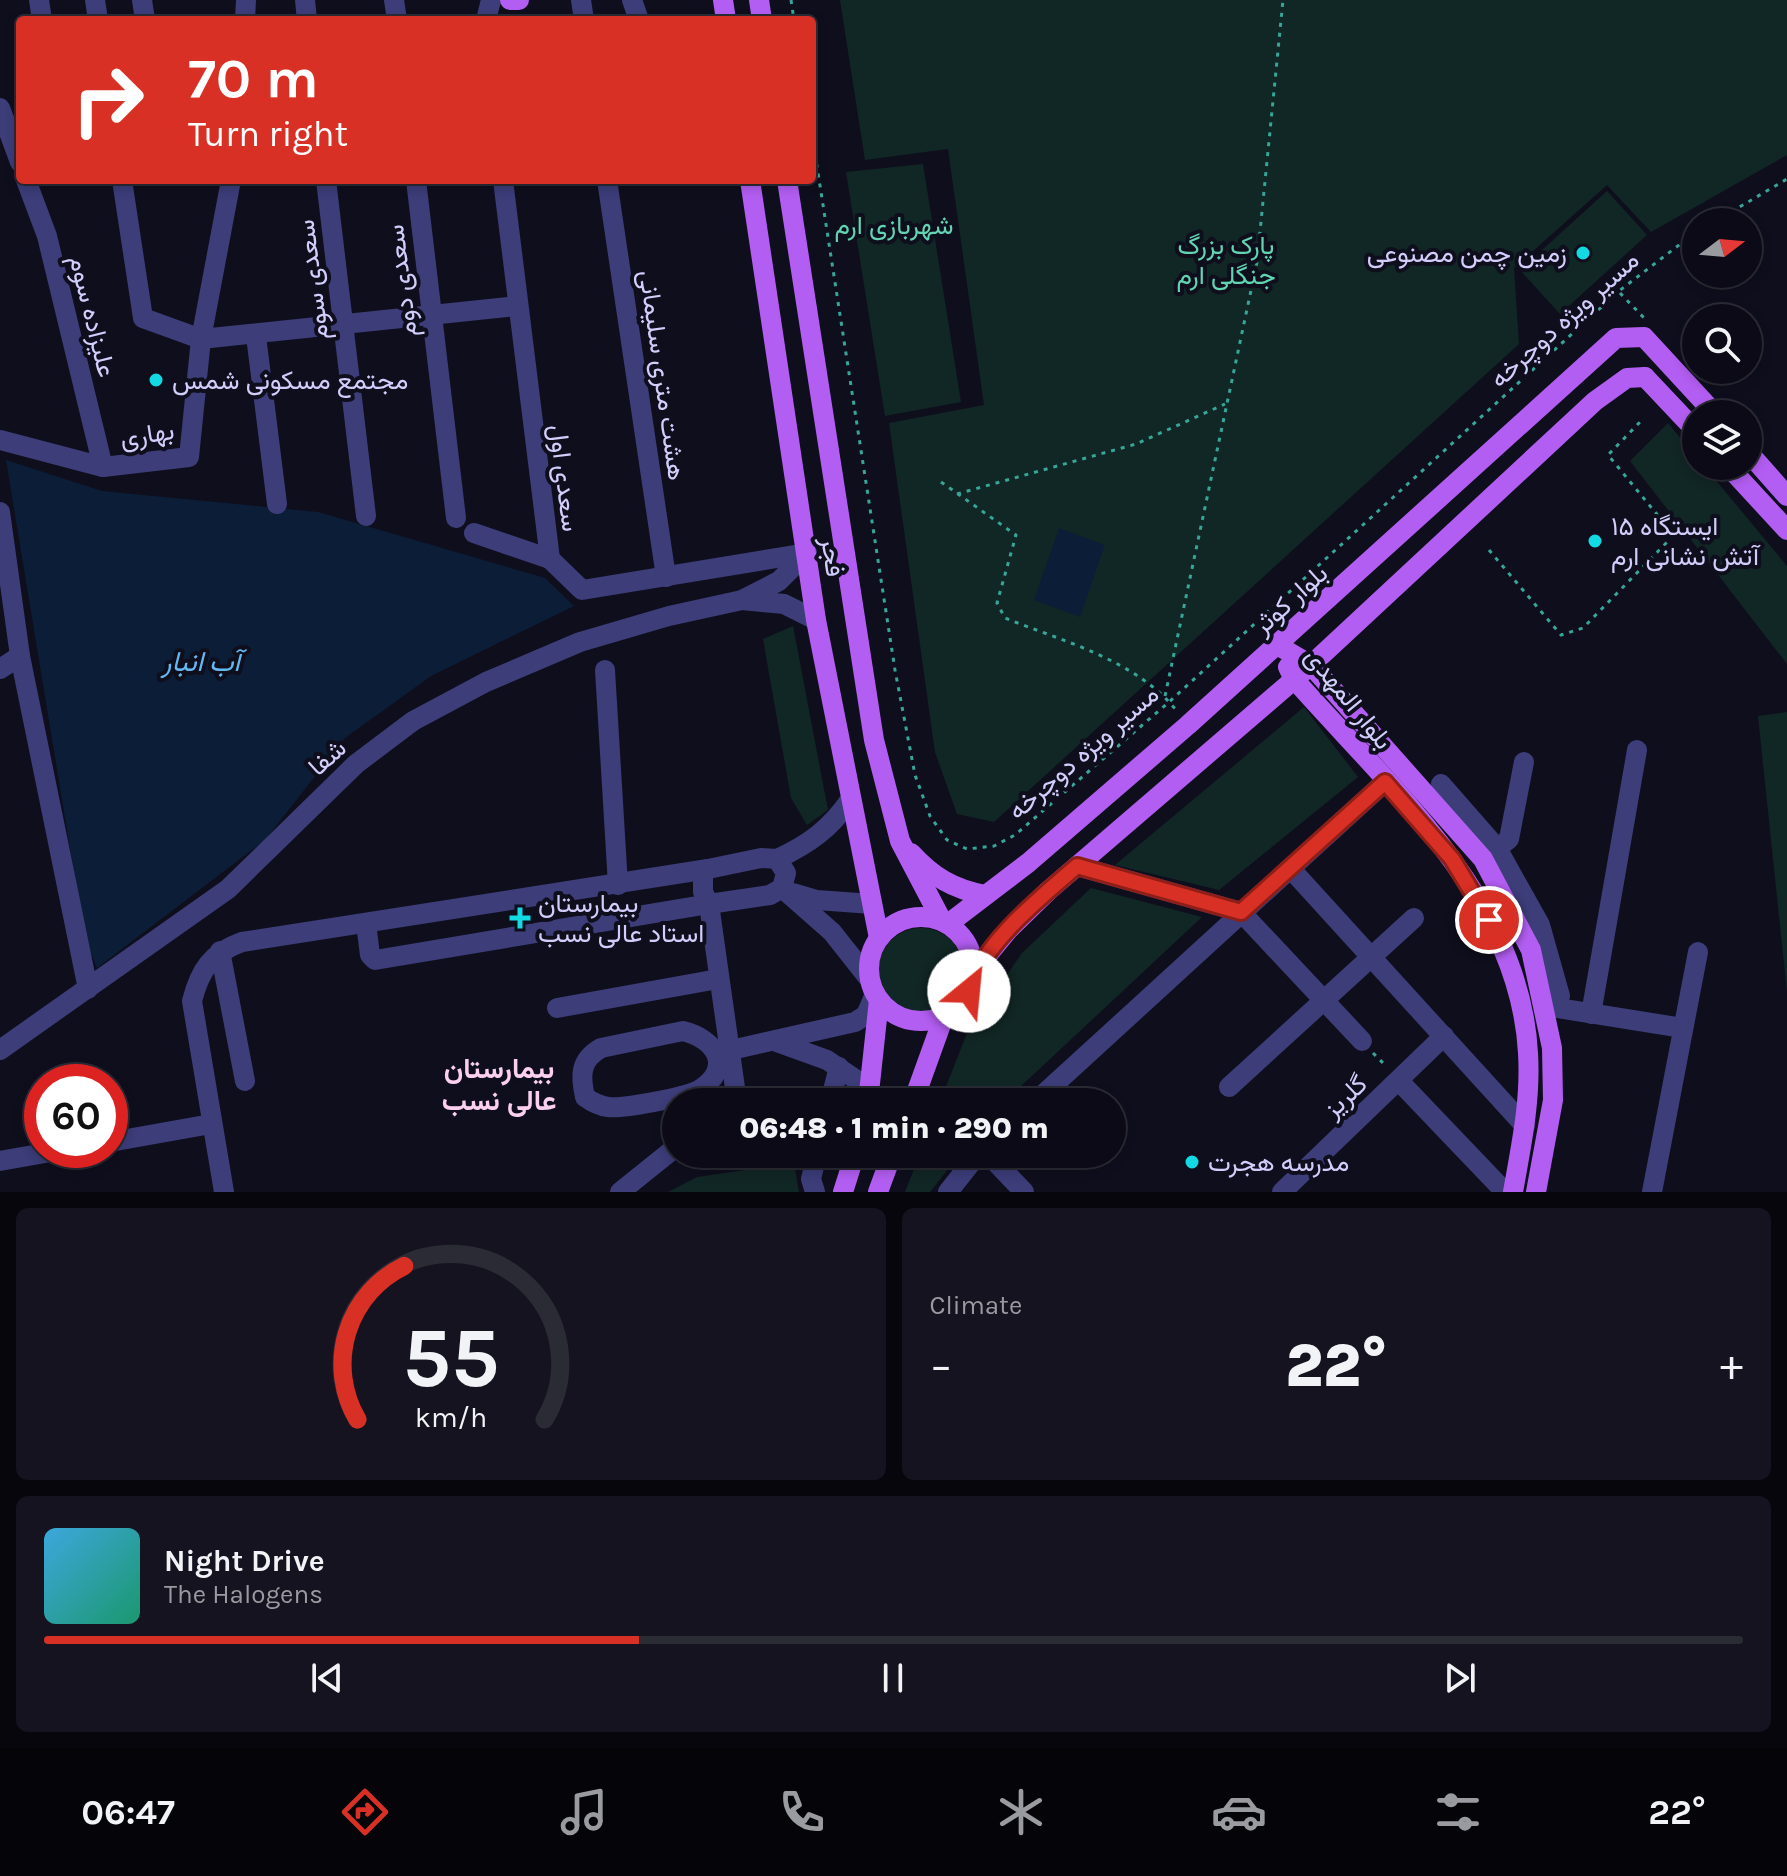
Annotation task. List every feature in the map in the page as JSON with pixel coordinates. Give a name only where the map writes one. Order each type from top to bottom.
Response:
[{"type":"main road","points":[[510,0],[519,0]]},
{"type":"main road","name":"فجر","points":[[751,184],[816,620],[879,938]]},
{"type":"main road","name":"فجر","points":[[788,184],[864,685],[886,794],[900,841],[945,922]]},
{"type":"main road","name":"بلوار کوثر","points":[[945,922],[1028,863],[1188,725],[1616,338],[1644,337],[1702,400]]},
{"type":"main road","points":[[973,973],[1009,929],[1077,866],[1311,665],[1595,401],[1627,378],[1645,377],[1663,357]]},
{"type":"main road","points":[[1645,377],[1682,416]]},
{"type":"main road","points":[[1762,468],[1787,496]]},
{"type":"main road","points":[[1741,480],[1787,530]]},
{"type":"main road","name":"بلوار المهدی","points":[[1277,645],[1311,665],[1490,854],[1552,1001],[1553,1100],[1536,1192]]},
{"type":"main road","name":"بلوار المهدی","points":[[1277,645],[1294,679],[1452,859],[1477,896],[1502,944],[1518,992],[1528,1050],[1529,1102],[1513,1192]]},
{"type":"main road","points":[[900,841],[925,868],[954,889],[985,895]]},
{"type":"main road","points":[[869,1088],[875,991],[872,951],[879,938],[892,926],[908,918],[925,916],[945,922],[968,945],[973,973],[969,991],[944,1016],[918,1088]]},
{"type":"main road","points":[[875,991],[902,1018],[916,1021],[944,1016]]},
{"type":"main road","points":[[1528,1050],[1552,1048]]},
{"type":"main road","points":[[843,1192],[851,1168]]},
{"type":"main road","points":[[878,1192],[887,1168]]},
{"type":"street","points":[[0,108],[16,151]]},
{"type":"street","name":"علیزاده سوم","points":[[28,184],[47,236],[103,467]]},
{"type":"street","points":[[123,184],[143,318],[201,339],[256,336],[517,306]]},
{"type":"street","points":[[201,339],[230,184]]},
{"type":"street","name":"سعدی سوم","points":[[326,184],[366,516]]},
{"type":"street","name":"سعدی دوم","points":[[416,184],[456,518]]},
{"type":"street","name":"سعدی اول","points":[[503,184],[550,559],[582,590],[807,553]]},
{"type":"street","name":"هشت متری سلیمانی","points":[[608,184],[666,577]]},
{"type":"street","points":[[256,336],[277,504]]},
{"type":"street","name":"بهاری","points":[[0,440],[103,467],[189,457],[201,339]]},
{"type":"street","points":[[0,512],[20,656],[88,989]]},
{"type":"street","points":[[474,533],[550,559]]},
{"type":"street","points":[[742,600],[779,581],[807,553]]},
{"type":"street","points":[[742,600],[784,604],[816,620]]},
{"type":"street","name":"شفا","points":[[0,1050],[228,889],[356,764],[413,721],[486,682],[580,642],[669,616],[742,600]]},
{"type":"street","points":[[0,669],[20,656]]},
{"type":"street","points":[[605,670],[618,885]]},
{"type":"street","points":[[1591,1014],[1637,750]]},
{"type":"street","points":[[1441,784],[1490,854],[1509,839],[1524,762]]},
{"type":"street","points":[[1050,1088],[1385,782]]},
{"type":"street","points":[[224,1192],[192,1001],[200,971],[220,951],[242,942],[618,885],[761,858],[777,859],[814,840],[829,828],[850,800]]},
{"type":"street","points":[[366,923],[370,955],[375,960],[468,946],[770,895],[782,888],[786,873],[777,859]]},
{"type":"street","points":[[1077,866],[1241,912],[1362,1041]]},
{"type":"street","points":[[1290,868],[1525,1126]]},
{"type":"street","points":[[708,869],[703,875],[703,892],[709,904],[718,979],[720,1048],[714,1076],[692,1093],[610,1107],[585,1097],[582,1082],[582,1069],[589,1055],[601,1048],[683,1031],[701,1035],[720,1048],[733,1088]]},
{"type":"street","points":[[782,888],[817,900],[872,904]]},
{"type":"street","points":[[720,1048],[774,1041],[855,1022],[866,1015],[875,991],[832,932],[782,888]]},
{"type":"street","points":[[462,909],[468,946]]},
{"type":"street","points":[[1229,1087],[1414,918]]},
{"type":"street","points":[[220,951],[245,1081]]},
{"type":"street","points":[[1652,1192],[1698,952]]},
{"type":"street","points":[[557,1008],[718,979]]},
{"type":"street","points":[[1552,1001],[1591,1014],[1683,1028]]},
{"type":"street","name":"گلریز","points":[[1282,1192],[1444,1036]]},
{"type":"street","points":[[774,1041],[839,1067],[861,1088]]},
{"type":"street","points":[[834,1088],[839,1067]]},
{"type":"street","points":[[1399,1081],[1505,1192]]},
{"type":"street","points":[[128,1139],[211,1124]]},
{"type":"street","points":[[0,1161],[24,1157]]},
{"type":"street","points":[[620,1192],[662,1158]]},
{"type":"street","points":[[814,1168],[811,1179],[815,1192]]},
{"type":"street","points":[[948,1192],[967,1168]]},
{"type":"street","points":[[1001,1168],[1024,1192]]},
{"type":"path","points":[[1165,696],[1257,262],[1283,0]]},
{"type":"path","name":"مسیر ویژه دوچرخه","points":[[816,160],[895,670],[915,775],[930,816],[947,840],[967,849],[994,846],[1015,835],[1169,702],[1619,291],[1682,243]]},
{"type":"path","points":[[1738,208],[1787,179]]},
{"type":"path","points":[[957,494],[1136,444],[1225,404]]},
{"type":"path","points":[[1489,550],[1561,635],[1583,628],[1674,535],[1608,455],[1640,422]]},
{"type":"path","points":[[941,482],[1016,535],[997,603],[1005,618],[1104,657],[1165,696],[1188,725]]},
{"type":"path","points":[[1362,1041],[1399,1081]]},
{"type":"green space","name":"پارک بزرگ جنگلی ارم","points":[[840,0],[1787,0],[1787,155],[1693,208],[1682,208],[1682,214],[1651,232],[1607,185],[1514,268],[1519,344],[994,822],[957,814],[935,752],[889,423],[984,405],[948,149],[865,160]]},
{"type":"green space","name":"شهربازی ارم","points":[[923,164],[961,402],[885,416],[846,172]]},
{"type":"green space","name":"زمین چمن مصنوعی","points":[[1607,191],[1647,235],[1560,314],[1520,270]]},
{"type":"green space","points":[[1668,423],[1682,440],[1682,480],[1716,480],[1787,566],[1787,664],[1630,461]]},
{"type":"green space","points":[[793,626],[828,810],[807,825],[791,798],[763,639]]},
{"type":"green space","points":[[1304,707],[1358,777],[1219,890],[1115,865]]},
{"type":"green space","points":[[1787,712],[1787,992],[1758,716]]},
{"type":"green space","points":[[1091,888],[1202,917],[1019,1088],[945,1088],[967,1033],[1022,953]]},
{"type":"green space","points":[[921,928],[937,932],[951,941],[960,955],[964,971],[960,987],[951,1001],[937,1010],[921,1014],[905,1010],[891,1001],[882,987],[878,971],[882,955],[891,941],[905,932]]},
{"type":"green space","points":[[759,1168],[795,1168],[799,1192],[668,1192],[697,1177]]},
{"type":"green space","points":[[914,1168],[949,1168],[930,1192],[905,1192]]},
{"type":"water","name":"آب انبار","points":[[6,460],[102,491],[318,512],[545,578],[574,606],[431,676],[345,738],[265,840],[97,968],[85,939]]},
{"type":"water","points":[[1059,528],[1105,545],[1080,617],[1034,600]]},
{"type":"place","name":"زمین چمن مصنوعی","points":[[1583,253]]},
{"type":"place","name":"مجتمع مسکونی شمس","points":[[156,380]]},
{"type":"place","name":"ایستگاه ۱۵ آتش نشانی ارم","points":[[1595,541]]},
{"type":"place","name":"بیمارستان استاد عالی نسب","points":[[520,918]]},
{"type":"place","name":"مدرسه هجرت","points":[[1192,1162]]},
{"type":"district","name":"بیمارستان عالی نسب","points":[[499,1084]]},
{"type":"route","points":[[969,991],[973,973],[1009,929],[1077,866],[1241,912],[1385,782],[1452,859],[1489,920]]}]
